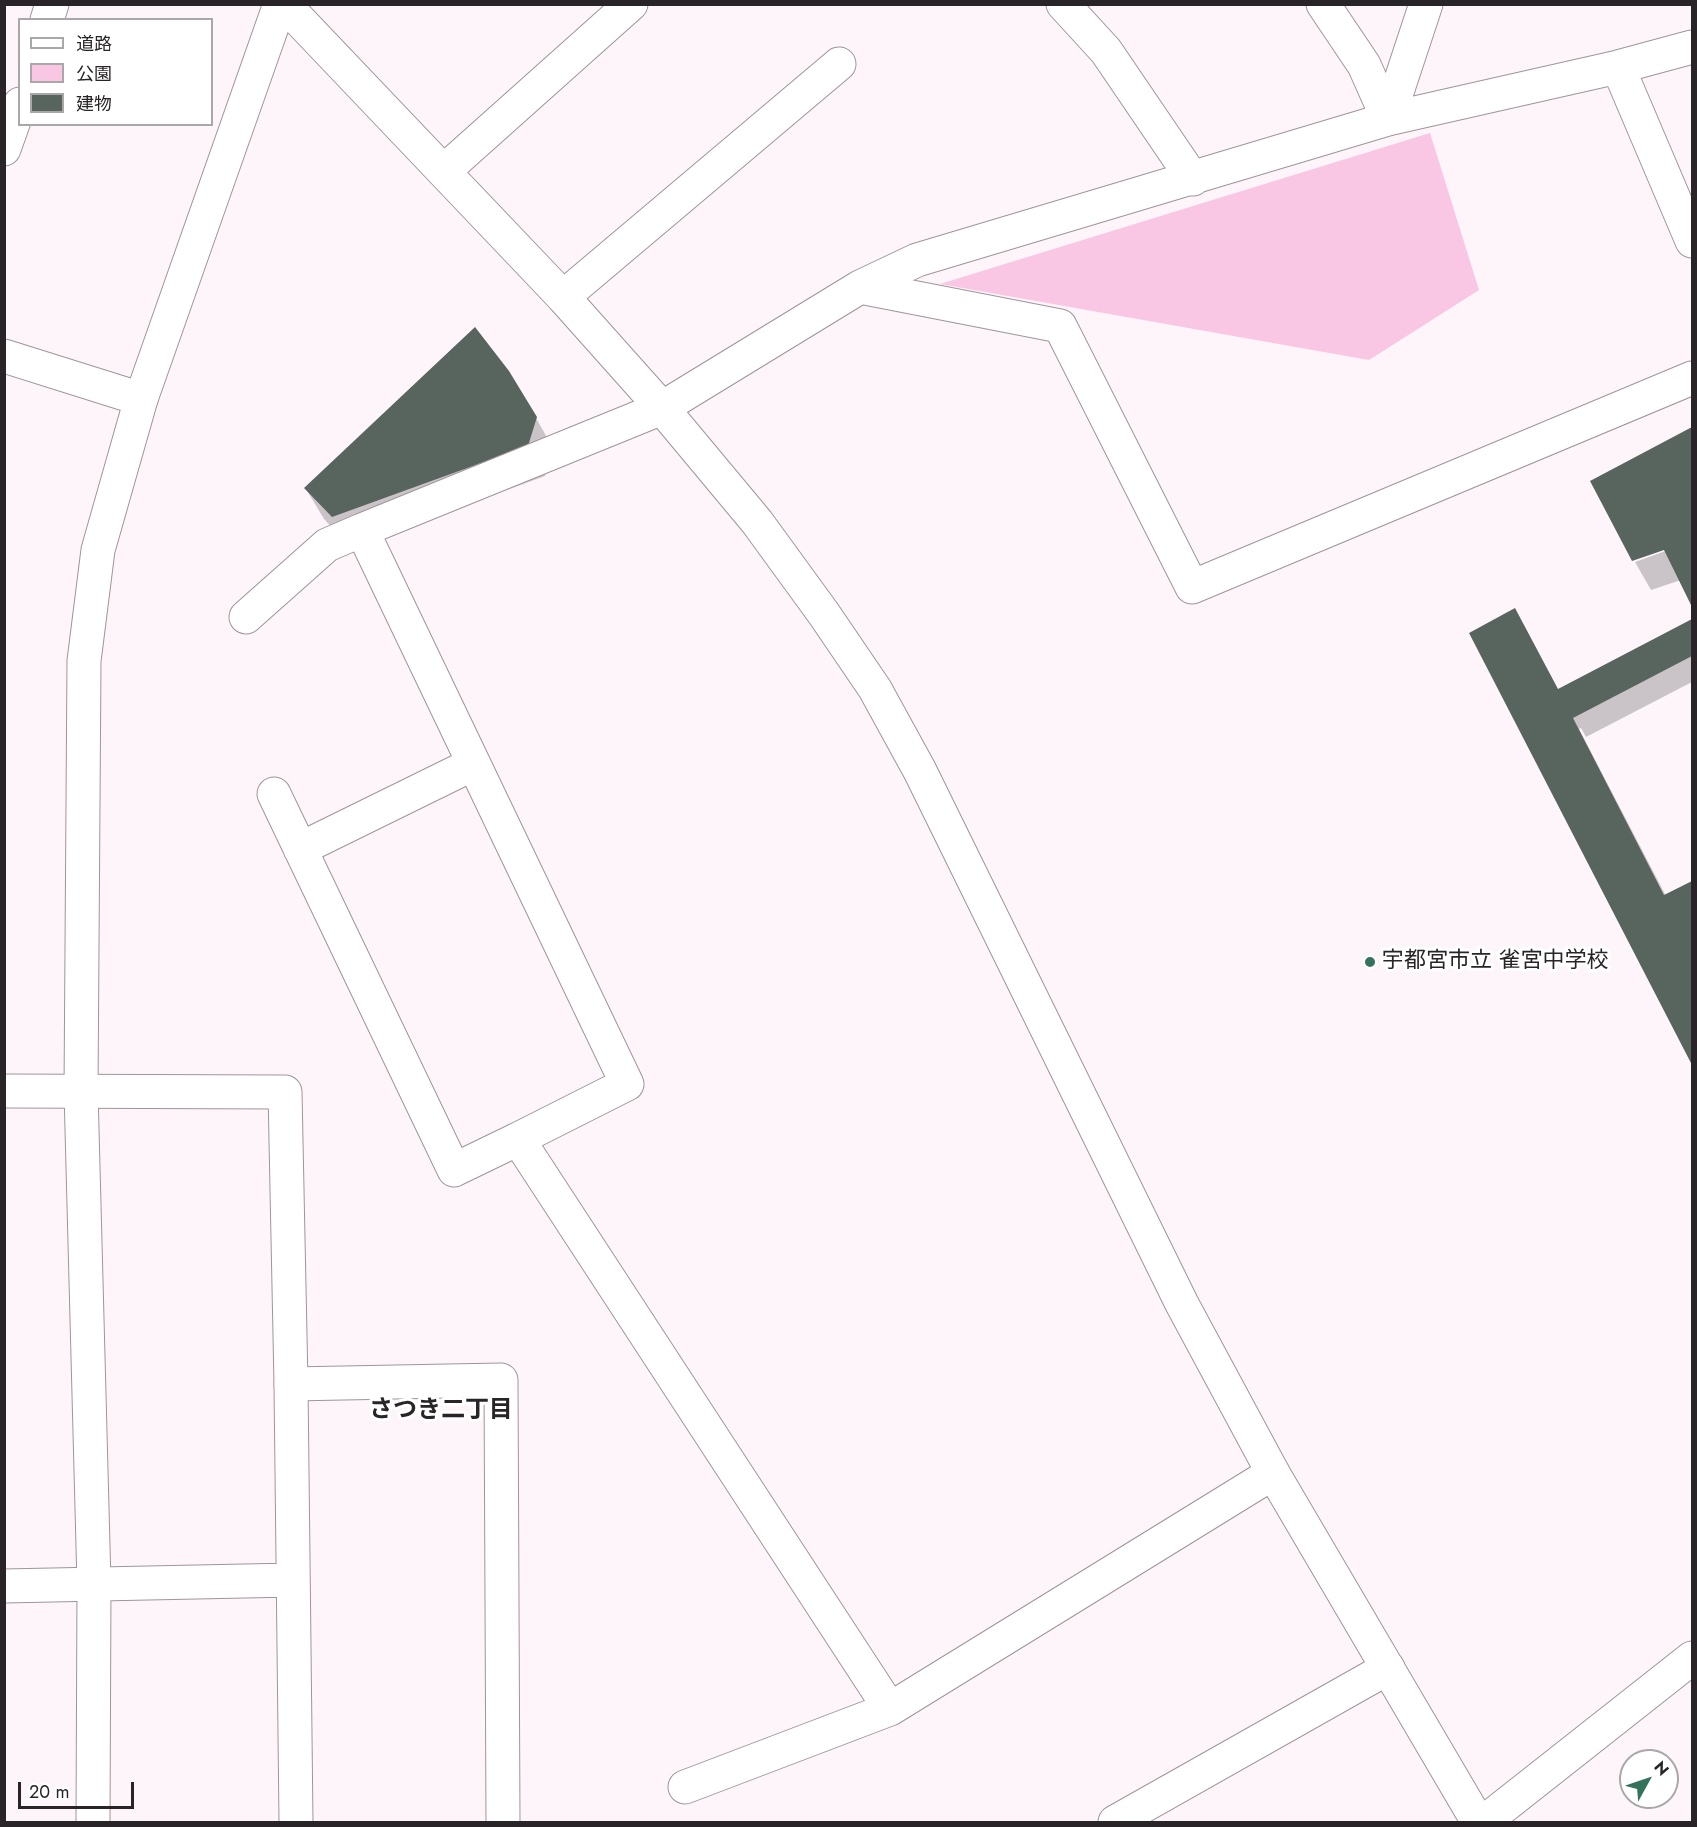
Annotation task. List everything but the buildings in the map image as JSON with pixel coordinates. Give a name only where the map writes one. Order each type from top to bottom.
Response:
[{"type":"street","points":[[93,1822],[94,1584],[81,1091],[84,661],[98,550],[141,399],[282,4],[563,297],[662,408],[757,522],[824,614],[874,689],[920,771],[1182,1304],[1273,1473],[1478,1822]]},
{"type":"street","points":[[444,171],[631,4]]},
{"type":"street","points":[[1063,4],[1106,51],[1193,178]]},
{"type":"street","points":[[1323,4],[1364,65],[1388,119]]},
{"type":"street","points":[[1388,119],[1426,4]]},
{"type":"street","points":[[246,617],[327,545],[662,408],[860,287],[917,260],[1388,119],[1618,67],[1692,47]]},
{"type":"street","points":[[563,297],[839,64]]},
{"type":"street","points":[[1618,67],[1692,241]]},
{"type":"street","points":[[4,149],[18,110]]},
{"type":"street","points":[[860,287],[1060,326],[1192,587],[1692,378]]},
{"type":"street","points":[[4,356],[141,399]]},
{"type":"street","points":[[274,794],[454,1170],[627,1084],[362,530]]},
{"type":"street","points":[[300,849],[473,764]]},
{"type":"street","points":[[4,1091],[285,1092],[296,1822]]},
{"type":"street","points":[[518,1139],[890,1708]]},
{"type":"street","points":[[291,1384],[501,1380],[503,1822]]},
{"type":"street","points":[[686,1787],[890,1708],[1273,1473]]},
{"type":"street","points":[[4,1586],[293,1580]]},
{"type":"street","points":[[1484,1822],[1692,1658]]},
{"type":"street","points":[[1115,1822],[1388,1668]]},
{"type":"green space","points":[[1430,133],[1479,290],[1369,360],[940,284]]},
{"type":"place","name":"宇都宮市立 雀宮中学校","points":[[1370,962]]},
{"type":"district","name":"さつき二丁目","points":[[441,1411]]}]
